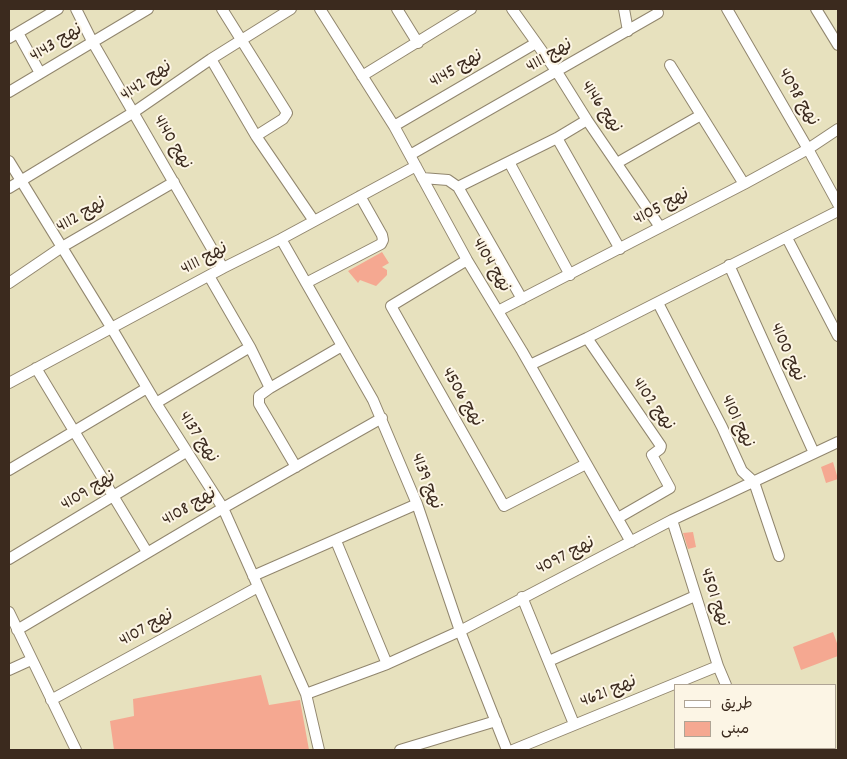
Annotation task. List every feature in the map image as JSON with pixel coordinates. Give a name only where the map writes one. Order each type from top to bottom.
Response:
[{"type":"street","points":[[40,73],[13,36],[58,9]]},
{"type":"street","name":"نهج 4140","points":[[76,9],[92,41],[223,268]]},
{"type":"street","name":"نهج 4143","points":[[9,92],[148,9]]},
{"type":"street","points":[[222,9],[287,113],[283,119],[256,136]]},
{"type":"street","name":"نهج 4142","points":[[9,188],[134,112],[211,59],[291,9]]},
{"type":"street","name":"نهج 4104","points":[[320,9],[394,126],[467,260],[530,364],[630,542]]},
{"type":"street","points":[[397,9],[418,43]]},
{"type":"street","points":[[362,76],[470,9]]},
{"type":"street","name":"نهج 4146","points":[[512,9],[557,72],[587,120],[660,227]]},
{"type":"street","points":[[624,9],[628,31]]},
{"type":"street","name":"نهج 4098","points":[[727,9],[838,204]]},
{"type":"street","points":[[816,9],[838,45]]},
{"type":"street","name":"نهج 4111","points":[[410,155],[658,13]]},
{"type":"street","name":"نهج 4145","points":[[394,126],[536,43]]},
{"type":"street","points":[[211,59],[256,136],[314,221]]},
{"type":"street","points":[[670,65],[744,184]]},
{"type":"street","points":[[617,163],[701,115]]},
{"type":"street","points":[[458,187],[557,138],[587,120]]},
{"type":"street","name":"نهج 4105","points":[[498,312],[744,184],[808,149],[838,129]]},
{"type":"street","points":[[557,138],[620,249]]},
{"type":"street","name":"نهج 4137","points":[[9,161],[156,404],[223,508],[306,694],[319,750]]},
{"type":"street","points":[[509,162],[570,275]]},
{"type":"street","name":"نهج 4111","points":[[9,383],[416,166]]},
{"type":"street","points":[[422,178],[448,180],[458,187],[522,299]]},
{"type":"street","name":"نهج 4112","points":[[9,283],[62,247],[174,182]]},
{"type":"street","points":[[306,283],[381,244],[383,240],[382,234],[360,196]]},
{"type":"street","points":[[530,364],[587,338],[838,211]]},
{"type":"street","points":[[787,238],[838,336]]},
{"type":"street","name":"نهج 4139","points":[[281,239],[374,400],[382,418],[417,504],[460,631],[507,750]]},
{"type":"street","name":"نهج 4506","points":[[467,260],[391,306],[504,506],[586,464]]},
{"type":"street","name":"نهج 4100","points":[[729,265],[814,453]]},
{"type":"street","points":[[209,276],[250,347],[270,388]]},
{"type":"street","name":"نهج 4101","points":[[658,302],[722,427],[742,471],[754,482],[779,556]]},
{"type":"street","name":"نهج 4102","points":[[587,338],[661,446],[652,455],[670,488],[618,518]]},
{"type":"street","points":[[296,466],[259,404],[260,396],[270,388],[342,346]]},
{"type":"street","points":[[156,404],[250,347]]},
{"type":"street","points":[[36,368],[147,552]]},
{"type":"street","points":[[9,470],[147,388]]},
{"type":"street","name":"نهج 4108","points":[[17,630],[147,552],[382,418]]},
{"type":"street","name":"نهج 4097","points":[[306,694],[387,664],[460,631],[672,520],[838,443]]},
{"type":"street","name":"نهج 4109","points":[[9,559],[186,452]]},
{"type":"street","points":[[253,576],[417,504]]},
{"type":"street","name":"نهج 4501","points":[[672,520],[695,596],[726,684]]},
{"type":"street","points":[[336,540],[387,664]]},
{"type":"street","name":"نهج 4107","points":[[51,700],[258,587]]},
{"type":"street","points":[[548,661],[695,596]]},
{"type":"street","points":[[522,597],[574,724]]},
{"type":"street","points":[[9,612],[76,750]]},
{"type":"street","points":[[9,670],[31,660]]},
{"type":"street","name":"نهج 4621","points":[[513,750],[718,666]]},
{"type":"street","points":[[400,750],[496,721]]},
{"type":"building","points":[[382,252],[389,263],[382,267],[387,270],[387,275],[376,286],[360,280],[358,283],[348,271]]},
{"type":"building","points":[[833,462],[838,479],[826,483],[821,467]]},
{"type":"building","points":[[693,532],[696,547],[688,549],[683,533]]},
{"type":"building","points":[[833,632],[838,646],[838,656],[801,670],[793,647]]},
{"type":"building","points":[[261,675],[269,705],[300,700],[309,750],[114,750],[110,721],[134,716],[133,699]]}]
